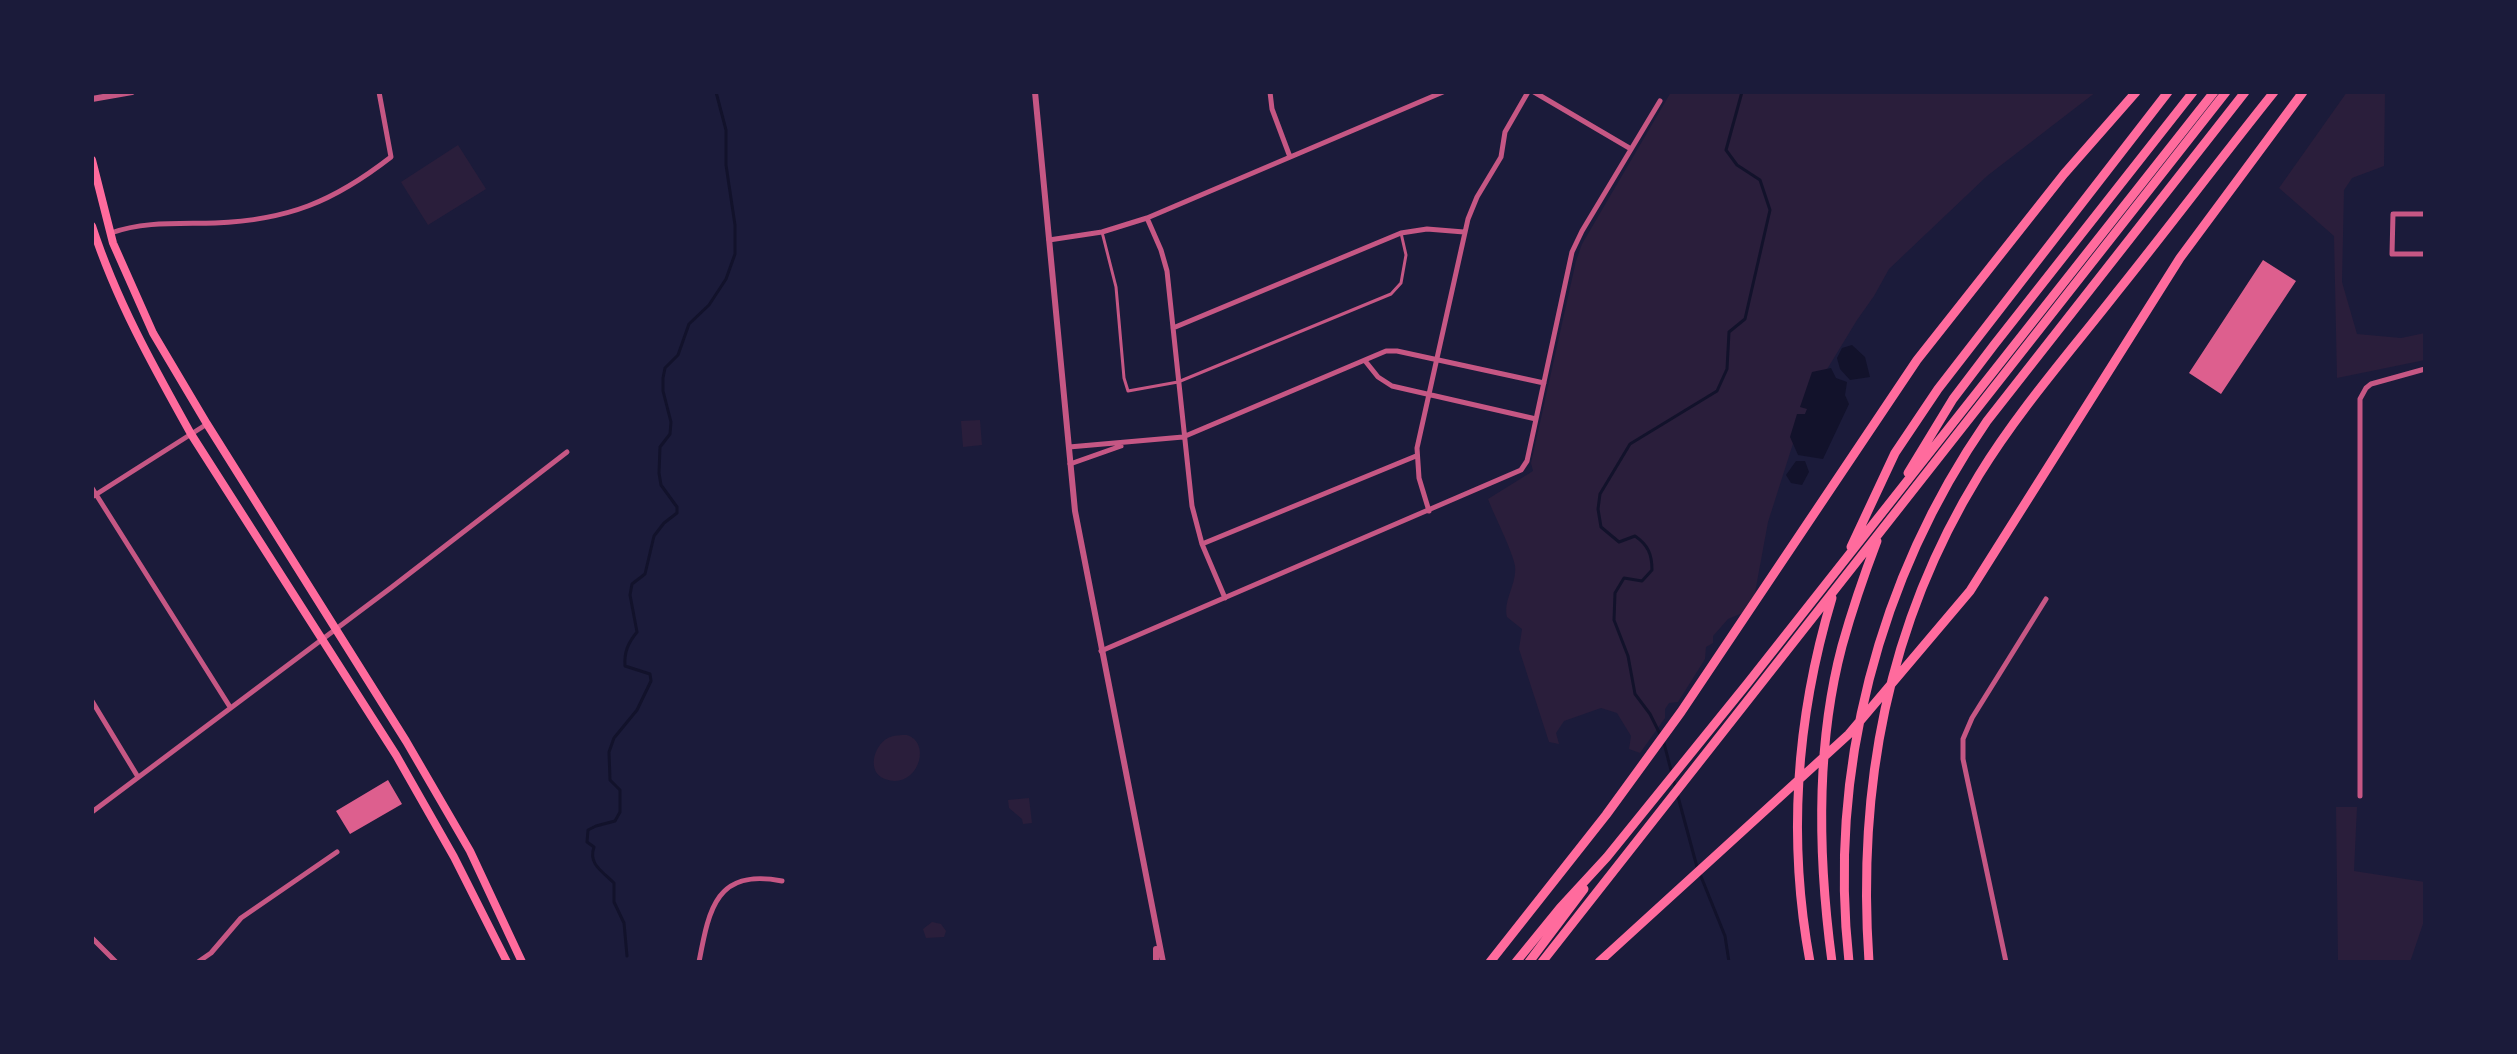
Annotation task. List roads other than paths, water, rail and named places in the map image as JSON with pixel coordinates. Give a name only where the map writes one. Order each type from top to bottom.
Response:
[{"type":"highway","points":[[1490,962],[1606,815],[1681,712],[1917,360],[2064,174],[2136,92]]},
{"type":"highway","points":[[1810,962],[1798,867],[1800,753],[1806,702],[1818,646],[1838,576],[1895,453],[1938,389],[2168,92]]},
{"type":"highway","points":[[1832,962],[1823,865],[1823,753],[1842,646],[1885,518],[1915,460],[1953,399],[2193,92]]},
{"type":"highway","points":[[1542,962],[2121,218],[2214,92]]},
{"type":"highway","points":[[1529,962],[1607,857],[2226,92]]},
{"type":"highway","points":[[1849,962],[1844,863],[1853,752],[1875,655],[1911,557],[1946,487],[1987,421],[2245,92]]},
{"type":"highway","points":[[1869,962],[1866,862],[1869,812],[1882,722],[1901,645],[1935,558],[1962,505],[2007,434],[2274,92]]},
{"type":"highway","points":[[1599,962],[1849,734],[1970,591],[2180,258],[2303,92]]},
{"type":"highway","points":[[1516,962],[1607,857]]},
{"type":"main road","points":[[92,160],[110,233],[153,333],[406,741],[470,851],[522,962]]},
{"type":"main road","points":[[92,226],[111,282],[191,434],[396,755],[454,857],[507,962]]},
{"type":"street","points":[[92,99],[132,92]]},
{"type":"street","points":[[110,233],[144,225],[247,221],[296,211],[325,201],[391,157],[379,92]]},
{"type":"street","points":[[1035,92],[1079,538],[1163,962]]},
{"type":"street","points":[[1270,92],[1272,109],[1290,157]]},
{"type":"street","points":[[1049,240],[1102,232],[1147,218],[1443,92]]},
{"type":"street","points":[[1429,511],[1421,488],[1416,456],[1464,232],[1477,197],[1501,157],[1505,132],[1531,92],[1631,149]]},
{"type":"street","points":[[1101,651],[1516,474],[1527,461],[1572,252],[1660,101]]},
{"type":"street","points":[[2425,214],[2393,214],[2392,254],[2425,254]]},
{"type":"street","points":[[1147,218],[1166,265],[1189,491],[1202,544],[1225,598]]},
{"type":"street","points":[[1173,328],[1401,233],[1427,229],[1464,232]]},
{"type":"street","points":[[1069,447],[1183,437],[1386,351],[1544,383]]},
{"type":"street","points":[[1366,362],[1385,382],[1536,419]]},
{"type":"street","points":[[2360,796],[2360,399],[2366,388],[2377,381],[2425,369]]},
{"type":"street","points":[[207,424],[93,493],[231,707]]},
{"type":"street","points":[[1070,465],[1130,442]]},
{"type":"street","points":[[92,812],[567,452]]},
{"type":"street","points":[[1202,544],[1416,456]]},
{"type":"street","points":[[2006,962],[1963,759],[1963,739],[1972,718],[2046,599]]},
{"type":"street","points":[[92,701],[138,777]]},
{"type":"street","points":[[198,962],[211,953],[241,918],[337,852]]},
{"type":"street","points":[[699,962],[707,921],[722,893],[747,879],[782,881]]},
{"type":"street","points":[[1156,962],[1157,937]]},
{"type":"street","points":[[92,938],[116,962]]},
{"type":"lane","points":[[1102,232],[1116,287],[1124,378],[1128,391],[1178,382],[1391,294],[1401,283],[1406,255],[1401,233]]},
{"type":"waterway","points":[[627,956],[624,923],[614,902],[614,883],[595,863],[594,847],[587,842],[588,830],[615,821],[620,812],[620,790],[610,780],[609,752],[614,738],[637,710],[651,681],[650,674],[625,666],[625,661],[627,648],[637,632],[630,595],[632,584],[645,574],[654,536],[677,513],[677,507],[661,485],[659,473],[660,447],[670,434],[671,422],[663,391],[665,368],[678,355],[689,324],[709,305],[726,279],[735,254],[735,225],[726,165],[726,130],[716,92]]},
{"type":"waterway","points":[[1661,736],[1635,694],[1628,656],[1614,620],[1615,593],[1624,578],[1642,581],[1652,570],[1650,555],[1646,546],[1635,536],[1619,542],[1601,527],[1598,509],[1600,494],[1630,444],[1717,391],[1727,369],[1729,332],[1745,319],[1770,210],[1760,180],[1737,165],[1726,150],[1742,92]]},
{"type":"waterway","points":[[1664,743],[1675,786]]},
{"type":"waterway","points":[[1677,793],[1697,867]]},
{"type":"waterway","points":[[1700,874],[1725,936],[1729,962]]}]
